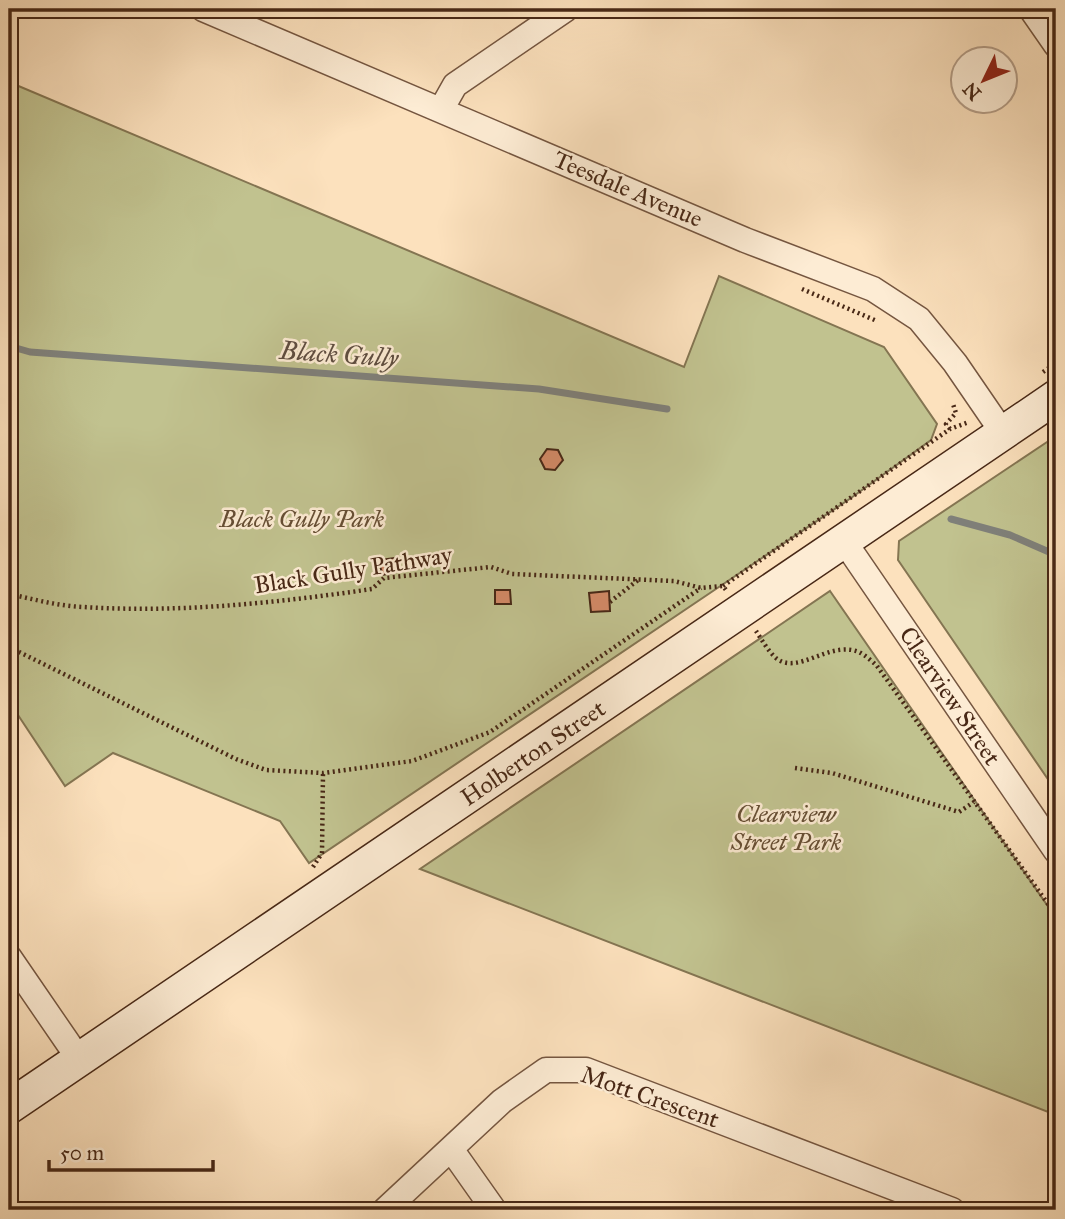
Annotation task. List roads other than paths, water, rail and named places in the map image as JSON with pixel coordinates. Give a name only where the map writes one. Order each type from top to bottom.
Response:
[{"type":"main road","name":"Holberton Street","points":[[9,1107],[732,598],[844,541],[1046,387]]},
{"type":"street","name":"Teesdale Avenue","points":[[203,9],[442,108],[744,240],[873,289],[919,319],[996,423]]},
{"type":"street","points":[[442,108],[455,85],[566,9]]},
{"type":"street","points":[[1031,9],[1056,45]]},
{"type":"street","name":"Clearview Street","points":[[844,541],[1056,851]]},
{"type":"street","points":[[9,957],[79,1059]]},
{"type":"street","name":"Mott Crescent","points":[[386,1210],[502,1101],[546,1070],[586,1070],[952,1210]]},
{"type":"street","points":[[451,1149],[494,1210]]},
{"type":"waterway","name":"Black Gully","points":[[9,346],[30,352],[539,389],[667,409]]},
{"type":"waterway","name":"Black Gully","points":[[951,519],[1010,535],[1056,555]]},
{"type":"park label","name":"Black Gully Park","points":[[302,519]]},
{"type":"park label","name":"Clearview Street Park","points":[[786,828]]}]
